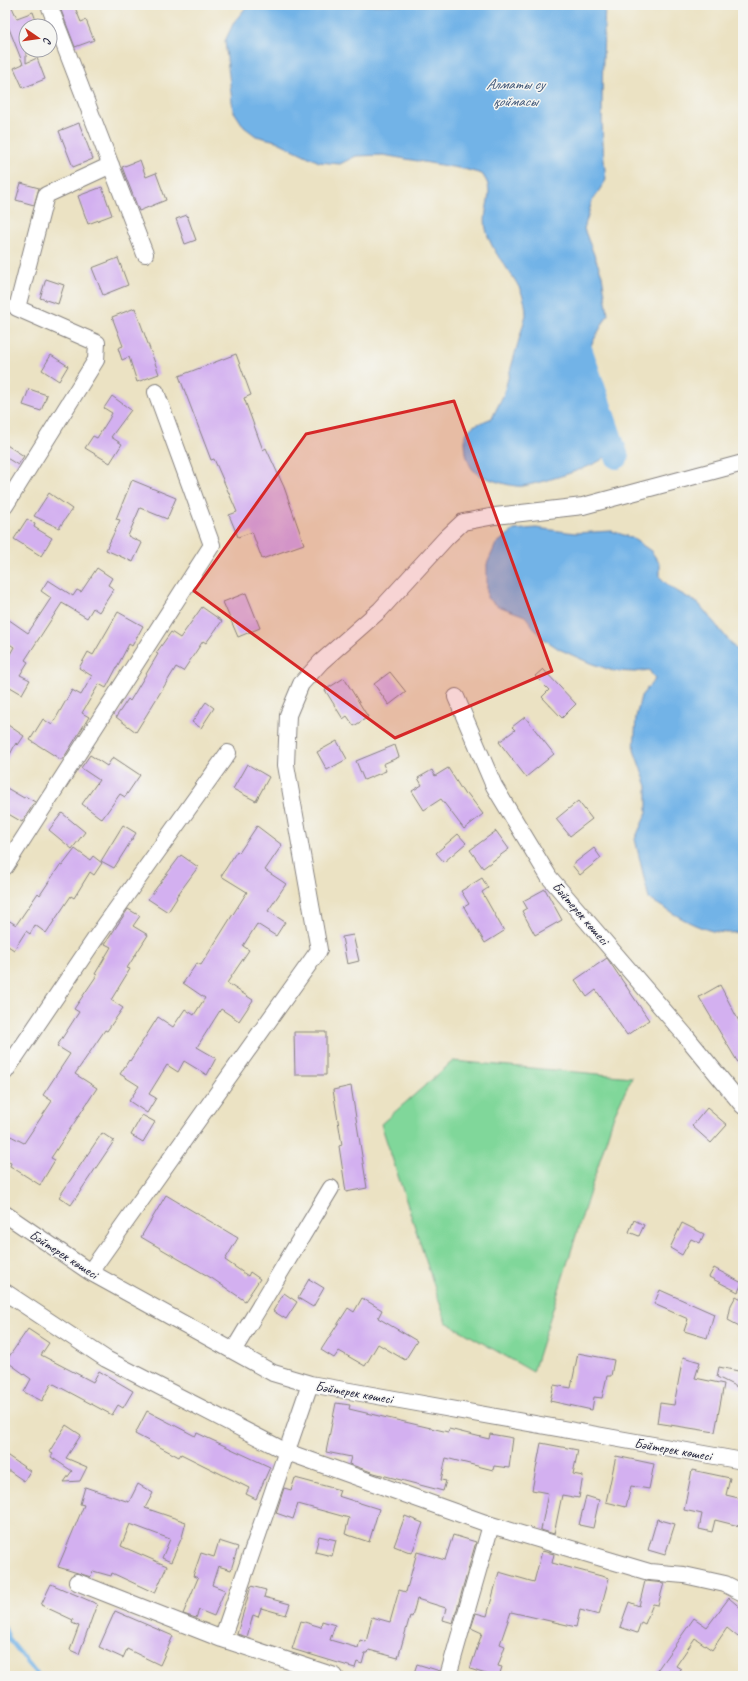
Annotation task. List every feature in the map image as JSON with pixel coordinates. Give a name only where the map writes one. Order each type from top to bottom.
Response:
[{"type":"street","points":[[49,5],[145,254]]},
{"type":"street","points":[[5,506],[96,360],[97,343],[11,306],[46,195],[111,165]]},
{"type":"street","points":[[5,867],[212,545],[156,392]]},
{"type":"street","points":[[90,1272],[319,950],[286,765],[288,716],[301,684],[321,662],[380,610],[446,538],[464,522],[495,516],[583,506],[743,463]]},
{"type":"street","name":"Бәйтерек көшесі","points":[[456,697],[494,786],[549,876],[685,1034],[743,1106]]},
{"type":"street","points":[[5,1072],[96,939],[228,753]]},
{"type":"street","points":[[233,1351],[331,1188]]},
{"type":"street","name":"Бәйтерек көшесі","points":[[5,1214],[90,1272],[273,1373],[310,1384],[743,1461]]},
{"type":"street","points":[[5,1292],[106,1359],[287,1452],[491,1525],[649,1572],[684,1575],[725,1584],[743,1594]]},
{"type":"street","points":[[222,1639],[310,1384]]},
{"type":"street","points":[[448,1676],[491,1525]]},
{"type":"street","points":[[77,1582],[222,1639],[335,1676]]},
{"type":"highlighted area","points":[[454,401],[552,671],[395,738],[194,591],[306,434]]},
{"type":"green space","points":[[453,1061],[632,1077],[614,1115],[533,1372],[446,1322],[381,1124]]},
{"type":"water","name":"Алматы су қоймасы","points":[[248,5],[605,5],[602,115],[606,180],[592,201],[584,229],[602,275],[608,314],[583,360],[585,389],[608,410],[614,446],[604,458],[578,470],[523,486],[498,482],[483,477],[474,471],[467,458],[465,434],[473,426],[492,418],[503,396],[526,315],[525,303],[521,292],[491,244],[487,233],[485,219],[489,190],[487,182],[482,174],[464,169],[383,155],[356,156],[340,164],[319,162],[276,141],[256,136],[244,127],[233,110],[225,41],[234,22]]},
{"type":"water","points":[[536,528],[575,533],[612,531],[632,538],[651,551],[660,564],[660,577],[670,587],[699,604],[743,658],[743,931],[730,933],[706,929],[682,919],[649,899],[635,839],[647,812],[647,786],[634,750],[636,717],[641,696],[655,679],[649,670],[635,672],[613,671],[590,663],[559,649],[541,637],[525,616],[498,606],[487,598],[487,564],[496,544],[514,530]]},
{"type":"building","points":[[5,5],[11,5],[17,18],[33,12],[35,18],[18,18],[18,51],[8,26],[5,26]]},
{"type":"building","points":[[59,5],[74,5],[81,22],[86,20],[94,40],[75,47]]},
{"type":"building","points":[[21,58],[26,58],[26,63],[37,58],[45,79],[23,88],[14,68],[23,64]]},
{"type":"building","points":[[79,123],[93,159],[73,167],[59,131]]},
{"type":"building","points":[[140,160],[146,177],[156,173],[166,200],[139,211],[122,167]]},
{"type":"building","points":[[21,183],[39,188],[34,205],[16,200]]},
{"type":"building","points":[[102,187],[112,215],[88,224],[78,196]]},
{"type":"building","points":[[187,215],[196,240],[185,244],[176,219]]},
{"type":"building","points":[[118,258],[128,285],[103,295],[92,268]]},
{"type":"building","points":[[46,279],[64,285],[58,304],[40,298]]},
{"type":"building","points":[[135,308],[159,374],[137,382],[129,357],[122,360],[118,348],[123,346],[112,317]]},
{"type":"building","points":[[236,354],[251,395],[244,398],[263,450],[266,448],[284,487],[304,544],[262,559],[252,532],[238,537],[229,515],[237,512],[214,459],[211,460],[179,376]]},
{"type":"building","points":[[51,355],[68,366],[59,381],[42,370]]},
{"type":"building","points":[[29,389],[47,395],[41,411],[23,405]]},
{"type":"building","points":[[112,396],[131,410],[111,437],[122,444],[110,463],[85,448],[93,436],[97,438],[109,419],[112,413],[104,408]]},
{"type":"building","points":[[5,444],[24,456],[18,465],[5,457]]},
{"type":"building","points":[[132,480],[176,498],[167,519],[140,508],[128,536],[142,543],[133,562],[106,550],[120,520],[116,519]]},
{"type":"building","points":[[49,493],[72,509],[59,528],[34,516]]},
{"type":"building","points":[[27,519],[35,524],[34,527],[52,538],[41,556],[14,539]]},
{"type":"building","points":[[97,568],[112,578],[108,585],[114,589],[99,612],[93,608],[87,618],[62,603],[25,660],[28,662],[20,675],[30,680],[22,694],[5,684],[5,663],[14,647],[5,641],[5,617],[28,633],[51,598],[41,591],[48,580],[73,596],[77,590],[81,592]]},
{"type":"building","points":[[246,593],[260,628],[238,637],[223,602]]},
{"type":"building","points":[[202,607],[222,621],[206,643],[203,641],[183,671],[176,667],[136,732],[116,717],[128,699],[130,701],[158,654],[156,653],[171,632],[180,638]]},
{"type":"building","points":[[118,612],[143,626],[132,646],[129,644],[106,688],[99,684],[82,713],[89,717],[63,759],[60,759],[30,740],[43,719],[52,725],[72,690],[81,695],[92,676],[79,668],[88,652],[93,655]]},
{"type":"building","points":[[543,669],[576,704],[562,718],[542,697],[549,690],[535,676]]},
{"type":"building","points":[[390,672],[406,692],[389,705],[374,684]]},
{"type":"building","points":[[344,678],[368,717],[354,726],[347,716],[343,719],[325,690]]},
{"type":"building","points":[[206,702],[214,708],[201,728],[192,722]]},
{"type":"building","points":[[525,717],[554,754],[526,777],[499,742],[515,730],[512,727]]},
{"type":"building","points":[[5,723],[24,736],[18,745],[16,743],[5,764]]},
{"type":"building","points":[[337,741],[347,759],[327,770],[317,752]]},
{"type":"building","points":[[395,745],[399,757],[383,764],[386,771],[364,780],[356,761]]},
{"type":"building","points":[[90,755],[107,766],[113,757],[140,775],[125,797],[120,794],[102,819],[82,804],[99,780],[81,768]]},
{"type":"building","points":[[247,764],[269,777],[256,801],[233,789]]},
{"type":"building","points":[[448,768],[465,795],[467,793],[483,814],[464,829],[441,799],[424,810],[412,791],[422,785],[418,778],[432,770],[435,776]]},
{"type":"building","points":[[5,787],[24,798],[25,796],[35,802],[22,822],[5,812]]},
{"type":"building","points":[[578,801],[592,819],[570,836],[556,819]]},
{"type":"building","points":[[62,813],[85,832],[72,849],[49,830]]},
{"type":"building","points":[[123,825],[136,833],[114,868],[101,861]]},
{"type":"building","points":[[257,826],[282,845],[265,870],[286,884],[268,911],[285,922],[276,936],[257,924],[243,946],[249,950],[227,983],[253,1000],[239,1021],[221,1009],[197,1047],[216,1058],[207,1075],[184,1061],[178,1072],[167,1065],[149,1094],[156,1098],[147,1113],[129,1101],[139,1086],[120,1074],[158,1017],[173,1027],[185,1009],[194,1015],[205,998],[183,983],[197,963],[201,965],[247,892],[221,876],[237,851],[239,853]]},
{"type":"building","points":[[496,831],[509,849],[483,868],[470,850]]},
{"type":"building","points":[[458,834],[466,843],[444,862],[436,853]]},
{"type":"building","points":[[594,848],[601,858],[580,875],[572,865]]},
{"type":"building","points":[[75,849],[90,860],[93,856],[102,863],[94,875],[90,872],[74,898],[71,896],[46,933],[35,925],[30,934],[26,931],[14,950],[5,944],[5,918],[16,925],[38,893],[40,895],[60,865],[62,866]]},
{"type":"building","points":[[181,855],[198,867],[176,897],[177,898],[168,912],[148,899]]},
{"type":"building","points":[[482,878],[488,888],[482,892],[504,931],[485,943],[464,907],[469,904],[461,891]]},
{"type":"building","points":[[545,889],[562,920],[535,935],[522,911],[527,908],[523,901]]},
{"type":"building","points":[[128,909],[140,916],[133,926],[148,935],[127,968],[130,969],[111,1000],[123,1008],[107,1031],[105,1030],[75,1074],[97,1088],[51,1158],[55,1160],[40,1185],[10,1166],[11,1163],[5,1160],[5,1133],[24,1143],[52,1101],[43,1095],[70,1054],[57,1046],[79,1012],[74,1009],[97,975],[95,974],[111,947],[105,944]]},
{"type":"building","points":[[353,935],[359,961],[347,964],[342,937]]},
{"type":"building","points":[[607,958],[649,1020],[627,1035],[596,990],[587,997],[575,980]]},
{"type":"building","points":[[720,985],[743,1029],[743,1071],[699,997]]},
{"type":"building","points":[[294,1032],[326,1032],[326,1075],[295,1075]]},
{"type":"building","points":[[351,1086],[367,1188],[346,1192],[339,1146],[342,1145],[333,1090]]},
{"type":"building","points":[[707,1108],[727,1125],[711,1143],[692,1126]]},
{"type":"building","points":[[142,1115],[155,1122],[143,1142],[131,1135]]},
{"type":"building","points":[[102,1133],[114,1141],[71,1205],[59,1197]]},
{"type":"building","points":[[166,1195],[238,1238],[225,1260],[248,1276],[250,1272],[260,1279],[245,1301],[213,1279],[141,1237]]},
{"type":"building","points":[[634,1220],[644,1225],[639,1236],[629,1232]]},
{"type":"building","points":[[682,1223],[704,1234],[700,1243],[691,1239],[682,1255],[670,1248]]},
{"type":"building","points":[[714,1268],[742,1283],[738,1292],[709,1277]]},
{"type":"building","points":[[309,1279],[324,1288],[313,1307],[298,1298]]},
{"type":"building","points":[[660,1290],[714,1314],[707,1338],[684,1331],[688,1319],[654,1304]]},
{"type":"building","points":[[284,1293],[297,1302],[286,1319],[273,1311]]},
{"type":"building","points":[[736,1296],[743,1300],[743,1328],[728,1320],[731,1305]]},
{"type":"building","points":[[362,1298],[382,1310],[378,1318],[417,1341],[405,1360],[378,1344],[365,1366],[339,1351],[334,1358],[321,1350],[348,1308],[354,1312]]},
{"type":"building","points":[[28,1329],[49,1343],[41,1355],[93,1382],[99,1371],[133,1391],[123,1408],[118,1405],[112,1415],[52,1383],[42,1401],[24,1392],[31,1379],[6,1361]]},
{"type":"building","points":[[578,1353],[614,1360],[611,1376],[607,1376],[602,1398],[594,1397],[592,1410],[550,1401],[554,1385],[571,1388]]},
{"type":"building","points":[[683,1357],[700,1362],[695,1378],[724,1384],[715,1432],[657,1423],[660,1403],[674,1405]]},
{"type":"building","points":[[719,1367],[743,1372],[743,1390],[717,1377]]},
{"type":"building","points":[[336,1403],[350,1405],[349,1409],[448,1432],[449,1429],[489,1439],[490,1434],[513,1438],[509,1468],[494,1466],[493,1470],[446,1458],[441,1480],[446,1481],[443,1491],[374,1473],[349,1464],[351,1457],[326,1452]]},
{"type":"building","points":[[147,1411],[195,1436],[197,1433],[270,1467],[256,1499],[246,1494],[249,1488],[181,1454],[179,1457],[135,1434]]},
{"type":"building","points":[[66,1425],[81,1435],[66,1458],[87,1467],[80,1481],[64,1482],[72,1471],[51,1457],[53,1454],[49,1452]]},
{"type":"building","points":[[541,1443],[578,1450],[573,1474],[583,1476],[579,1498],[562,1495],[554,1534],[541,1530],[548,1493],[532,1490]]},
{"type":"building","points":[[5,1454],[30,1471],[24,1481],[5,1468]]},
{"type":"building","points":[[616,1456],[654,1464],[649,1489],[631,1486],[626,1507],[606,1502]]},
{"type":"building","points":[[692,1470],[730,1478],[726,1495],[743,1499],[743,1527],[715,1520],[712,1532],[699,1529],[702,1514],[684,1510]]},
{"type":"building","points":[[295,1478],[340,1490],[338,1496],[379,1509],[369,1542],[345,1534],[349,1518],[298,1504],[293,1519],[276,1513],[284,1488],[291,1490]]},
{"type":"building","points":[[138,1484],[153,1493],[145,1508],[186,1522],[182,1537],[171,1562],[162,1558],[170,1539],[130,1524],[121,1546],[167,1566],[155,1593],[112,1573],[111,1576],[93,1571],[91,1577],[58,1567],[84,1505],[80,1504],[85,1487],[129,1502]]},
{"type":"building","points":[[586,1496],[599,1500],[593,1528],[579,1525]]},
{"type":"building","points":[[405,1516],[423,1523],[412,1553],[394,1546]]},
{"type":"building","points":[[657,1519],[675,1524],[665,1555],[648,1550]]},
{"type":"building","points":[[453,1535],[476,1542],[453,1623],[443,1620],[446,1608],[417,1599],[412,1617],[410,1616],[398,1658],[369,1650],[368,1653],[365,1653],[362,1664],[357,1662],[355,1668],[292,1649],[301,1621],[321,1627],[322,1621],[335,1625],[330,1640],[358,1648],[360,1640],[366,1642],[372,1617],[390,1622],[399,1590],[406,1592],[417,1552],[445,1560]]},
{"type":"building","points":[[319,1536],[336,1540],[332,1556],[315,1552]]},
{"type":"building","points":[[219,1541],[238,1547],[231,1570],[218,1566],[212,1585],[225,1590],[214,1616],[199,1610],[196,1618],[183,1614],[198,1578],[193,1576],[201,1553],[214,1557]]},
{"type":"building","points":[[542,1551],[554,1554],[552,1563],[609,1578],[599,1615],[580,1610],[576,1627],[511,1612],[500,1644],[505,1646],[498,1666],[502,1667],[499,1676],[492,1676],[470,1669],[482,1633],[471,1628],[476,1613],[487,1616],[499,1572],[534,1582]]},
{"type":"building","points":[[645,1581],[664,1583],[658,1605],[653,1604],[645,1624],[641,1622],[637,1633],[620,1627],[629,1602],[639,1606]]},
{"type":"building","points":[[51,1584],[97,1604],[79,1654],[70,1650],[79,1626],[72,1623],[73,1620],[41,1605]]},
{"type":"building","points":[[251,1586],[266,1590],[264,1597],[290,1604],[286,1615],[261,1608],[258,1617],[253,1615],[247,1637],[237,1634]]},
{"type":"building","points":[[729,1598],[743,1610],[743,1631],[738,1637],[727,1628],[712,1650],[695,1638],[676,1666],[681,1669],[677,1676],[653,1676],[694,1618],[707,1627]]},
{"type":"building","points":[[115,1611],[173,1636],[160,1665],[127,1649],[123,1658],[99,1647]]},
{"type":"building","points":[[417,1664],[440,1671],[439,1676],[413,1676]]},
{"type":"waterway","points":[[573,328],[617,457]]},
{"type":"waterway","points":[[5,1628],[10,1640],[38,1676]]}]
